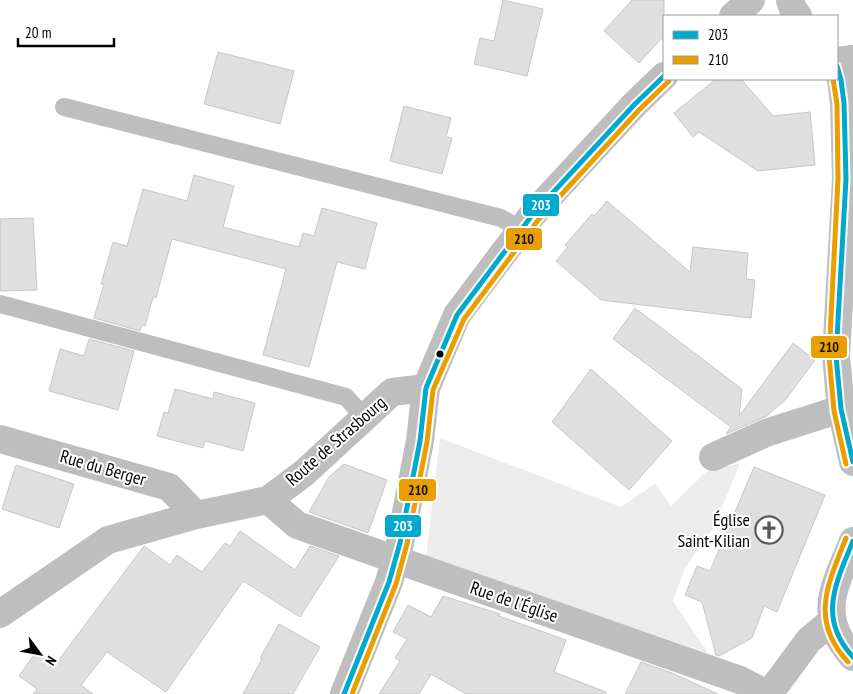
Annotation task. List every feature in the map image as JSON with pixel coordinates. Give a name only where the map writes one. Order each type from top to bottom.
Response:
[{"type":"street","points":[[790,0],[797,15]]},
{"type":"street","points":[[838,61],[853,59]]},
{"type":"street","points":[[838,70],[844,103],[846,180],[844,356],[841,409],[853,462]]},
{"type":"street","points":[[344,694],[395,560],[420,441],[426,388],[457,316],[534,214],[634,105],[663,77]]},
{"type":"street","name":"Route de Strasbourg","points":[[0,614],[108,540],[196,515],[268,500],[304,473],[392,392],[426,388]]},
{"type":"street","points":[[713,457],[766,433],[841,409]]},
{"type":"street","name":"Rue du Berger","points":[[0,439],[169,488],[196,515]]},
{"type":"street","name":"Rue de l'Église","points":[[268,500],[297,525],[740,680],[768,694]]},
{"type":"street","points":[[853,541],[830,606],[832,622],[839,637],[853,657]]},
{"type":"street","points":[[768,694],[809,640],[832,622]]},
{"type":"lane","points":[[64,106],[501,218],[522,230]]},
{"type":"lane","points":[[0,304],[346,397],[365,418]]},
{"type":"shaded area","points":[[440,438],[621,507],[655,484],[671,506],[706,472],[740,463],[714,527],[685,568],[673,601],[708,653],[426,558]]},
{"type":"building","points":[[503,0],[543,9],[527,76],[474,64],[480,38],[494,41]]},
{"type":"building","points":[[632,0],[664,0],[663,37],[639,63],[604,31]]},
{"type":"building","points":[[218,52],[294,71],[280,124],[204,104]]},
{"type":"building","points":[[715,80],[742,80],[773,116],[810,112],[815,165],[758,171],[699,132],[693,137],[674,113]]},
{"type":"building","points":[[404,106],[451,118],[446,137],[452,138],[442,174],[390,161]]},
{"type":"building","points":[[194,175],[234,186],[223,227],[299,247],[303,233],[314,236],[322,208],[377,223],[365,269],[337,262],[309,367],[263,355],[286,269],[172,239],[156,298],[153,297],[145,326],[142,325],[140,331],[94,318],[113,242],[127,246],[143,189],[187,201]]},
{"type":"building","points":[[607,201],[690,272],[693,247],[748,253],[746,279],[755,280],[751,318],[601,300],[556,261],[568,247],[565,245],[592,214],[594,216]]},
{"type":"building","points":[[33,218],[37,290],[0,291],[0,219]]},
{"type":"building","points":[[635,308],[742,389],[739,416],[793,343],[815,360],[786,399],[767,416],[726,434],[731,427],[613,339]]},
{"type":"building","points":[[89,339],[134,351],[118,410],[49,391],[60,349],[84,356]]},
{"type":"building","points":[[591,369],[672,441],[629,490],[552,422]]},
{"type":"building","points":[[175,389],[213,399],[214,392],[255,403],[243,451],[205,441],[203,448],[157,436],[164,412],[168,413]]},
{"type":"building","points":[[344,464],[387,480],[368,533],[309,512],[329,477]]},
{"type":"building","points":[[16,465],[74,484],[59,528],[2,509]]},
{"type":"building","name":"Église Saint-Kilian","points":[[754,467],[825,495],[777,612],[764,606],[752,638],[719,656],[716,655],[702,602],[685,595],[697,566],[710,571]]},
{"type":"building","points":[[240,531],[295,570],[310,546],[339,556],[300,617],[243,581],[166,692],[107,652],[81,685],[93,694],[33,694],[37,689],[19,676],[36,652],[55,665],[144,546],[170,565],[177,555],[202,572],[225,543],[230,546]]},
{"type":"building","points":[[443,596],[500,614],[499,616],[566,640],[554,672],[606,692],[606,694],[466,694],[431,674],[419,694],[379,694],[400,661],[395,658],[407,639],[393,632],[408,605],[431,617]]},
{"type":"building","points":[[279,624],[320,647],[293,694],[243,694],[262,659],[260,658]]},
{"type":"building","points":[[641,662],[672,673],[718,694],[625,694]]},
{"type":"transit line","name":"203","points":[[838,70],[844,103],[846,179],[836,356],[841,409],[853,462]]},
{"type":"transit line","name":"203","points":[[344,694],[389,582],[400,543],[420,441],[426,388],[457,315],[533,214],[634,105],[663,77]]},
{"type":"transit line","name":"210","points":[[833,80],[837,104],[838,179],[829,356],[834,411],[846,464]]},
{"type":"transit line","name":"210","points":[[352,694],[396,584],[407,544],[427,442],[433,390],[464,319],[539,219],[639,110],[669,81]]},
{"type":"transit line","name":"210","points":[[846,538],[828,586],[825,616],[836,646],[848,662]]},
{"type":"transit line","name":"203","points":[[853,541],[841,571],[833,600],[835,628],[842,643],[853,657]]},
{"type":"place","name":"Église Saint-Kilian","points":[[769,530]]}]
